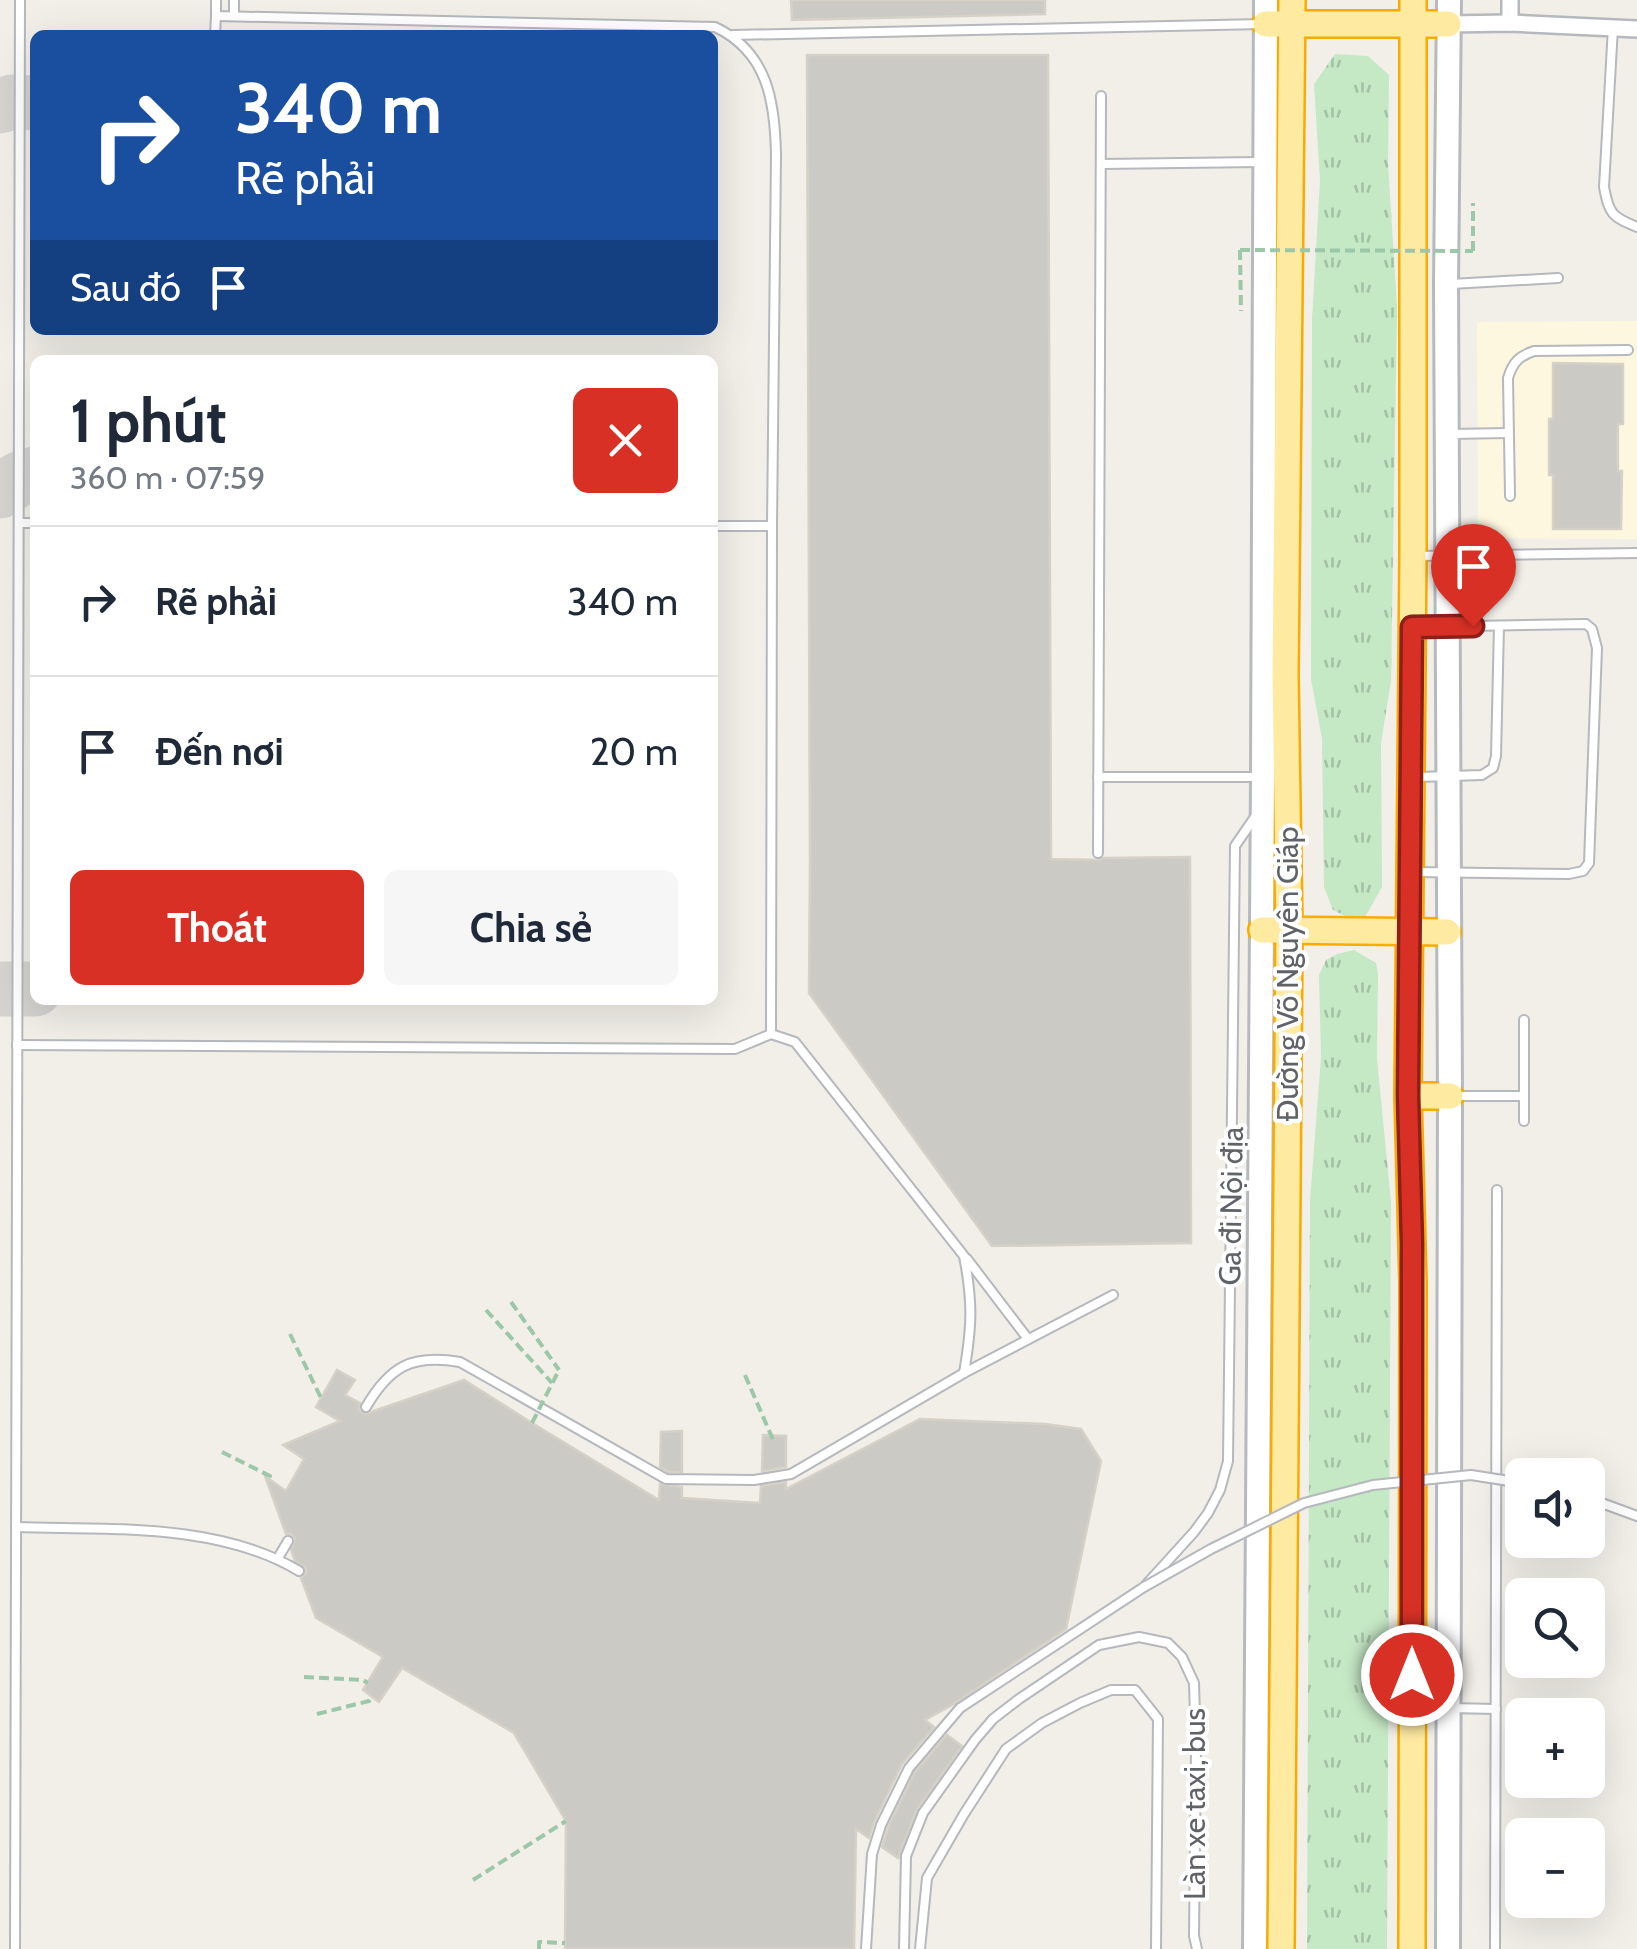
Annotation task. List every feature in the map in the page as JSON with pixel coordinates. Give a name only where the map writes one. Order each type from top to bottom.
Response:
[{"type":"highway","points":[[1279,12],[1448,12]]},
{"type":"highway","name":"Đường Võ Nguyên Giáp","points":[[1279,12],[1286,675],[1275,777],[1289,930],[1282,1949]]},
{"type":"highway","points":[[1412,1949],[1412,1284],[1408,1096],[1413,12]]},
{"type":"highway","points":[[1262,930],[1447,932]]},
{"type":"highway","points":[[1408,1096],[1450,1096]]},
{"type":"main road","name":"Đường Võ Nguyên Giáp","points":[[1255,1949],[1263,805],[1275,777],[1264,728],[1265,162],[1279,12]]},
{"type":"main road","points":[[1448,12],[1448,1949]]},
{"type":"main road","points":[[1264,728],[1286,675]]},
{"type":"main road","points":[[1260,1189],[1287,1162]]},
{"type":"street","points":[[1510,0],[1510,23]]},
{"type":"street","points":[[1448,12],[1510,23],[1637,30]]},
{"type":"lane","points":[[15,1949],[20,0]]},
{"type":"lane","points":[[215,30],[216,0]]},
{"type":"lane","points":[[234,0],[234,16]]},
{"type":"lane","points":[[733,35],[1279,12]]},
{"type":"lane","points":[[216,16],[715,27],[733,35],[751,54],[768,84],[775,117],[772,1034]]},
{"type":"lane","points":[[1614,27],[1604,187],[1608,207],[1616,219],[1637,226]]},
{"type":"lane","points":[[20,58],[30,58]]},
{"type":"lane","points":[[1098,853],[1101,96]]},
{"type":"lane","points":[[1101,164],[1265,162]]},
{"type":"lane","points":[[1446,284],[1558,278]]},
{"type":"lane","points":[[1510,496],[1508,378],[1512,365],[1534,351],[1628,350]]},
{"type":"lane","points":[[1447,434],[1508,433]]},
{"type":"lane","points":[[18,523],[30,523]]},
{"type":"lane","points":[[718,526],[772,526]]},
{"type":"lane","points":[[1413,556],[1637,554]]},
{"type":"lane","points":[[1410,872],[1569,874],[1583,871],[1590,863],[1597,648],[1592,629],[1586,624],[1412,627]]},
{"type":"lane","points":[[1411,777],[1482,775],[1493,768],[1499,626]]},
{"type":"lane","points":[[1098,777],[1275,777]]},
{"type":"lane","name":"Ga đi Nội địa","points":[[1144,1587],[1208,1512],[1220,1490],[1228,1460],[1235,846],[1263,805]]},
{"type":"lane","points":[[1524,1020],[1524,1121]]},
{"type":"lane","points":[[17,1045],[735,1050],[772,1034],[796,1042],[1028,1339]]},
{"type":"lane","points":[[1450,1096],[1524,1096]]},
{"type":"lane","points":[[1495,1949],[1496,1190]]},
{"type":"lane","points":[[964,1256],[972,1296],[972,1332],[964,1372]]},
{"type":"lane","points":[[366,1407],[378,1386],[404,1366],[432,1358],[460,1362],[666,1479],[754,1480],[792,1474],[964,1372],[1113,1295]]},
{"type":"lane","name":"Ga đi Nội địa","points":[[866,1949],[872,1854],[880,1825],[909,1768],[960,1708],[1144,1587],[1304,1503],[1373,1485],[1471,1475],[1505,1480]]},
{"type":"lane","points":[[1605,1504],[1637,1516]]},
{"type":"lane","points":[[16,1527],[198,1535],[278,1558],[299,1571]]},
{"type":"lane","points":[[278,1558],[288,1540]]},
{"type":"lane","name":"Làn xe taxi, bus","points":[[904,1949],[906,1856],[923,1813],[975,1740],[993,1719],[1020,1698],[1098,1645],[1139,1636],[1168,1642],[1182,1657],[1194,1683],[1197,1949]]},
{"type":"lane","points":[[920,1949],[927,1878],[1006,1749],[1080,1702],[1111,1690],[1134,1690],[1158,1719],[1156,1949]]},
{"type":"lane","points":[[1448,1708],[1496,1709]]},
{"type":"path","points":[[1241,311],[1240,250],[1473,251],[1473,203]]},
{"type":"path","points":[[511,1302],[559,1370],[532,1424]]},
{"type":"path","points":[[486,1310],[552,1383]]},
{"type":"path","points":[[290,1334],[321,1398]]},
{"type":"path","points":[[745,1376],[774,1442]]},
{"type":"path","points":[[222,1452],[270,1476],[269,1479]]},
{"type":"path","points":[[304,1677],[368,1682]]},
{"type":"path","points":[[318,1714],[372,1696]]},
{"type":"path","points":[[473,1880],[566,1821]]},
{"type":"path","points":[[539,1949],[539,1942],[566,1944]]},
{"type":"shaded area","points":[[1637,321],[1637,539],[1493,538],[1478,524],[1477,322]]},
{"type":"green space","points":[[1335,54],[1368,56],[1389,75],[1388,163],[1397,307],[1391,681],[1381,743],[1382,887],[1365,917],[1349,918],[1333,910],[1324,887],[1322,739],[1311,679],[1312,320],[1320,180],[1314,84]]},
{"type":"green space","points":[[1354,950],[1376,963],[1378,974],[1377,1059],[1391,1202],[1387,1949],[1307,1949],[1310,1201],[1321,1057],[1319,975],[1326,960]]},
{"type":"building","points":[[791,0],[1045,0],[1045,14],[792,20]]},
{"type":"building","points":[[807,55],[1048,55],[1051,859],[1190,857],[1191,1243],[992,1246],[809,993]]},
{"type":"building","points":[[1553,363],[1623,364],[1623,424],[1618,424],[1621,529],[1553,529],[1549,419],[1553,419]]},
{"type":"building","points":[[337,1370],[355,1380],[345,1395],[360,1403],[359,1410],[365,1414],[464,1380],[659,1500],[660,1484],[682,1487],[682,1498],[760,1503],[761,1486],[786,1482],[786,1489],[920,1419],[1081,1429],[1101,1461],[1066,1629],[925,1720],[934,1727],[902,1764],[869,1838],[856,1829],[854,1949],[565,1949],[566,1821],[514,1733],[402,1668],[379,1702],[363,1690],[383,1657],[316,1618],[301,1578],[306,1568],[295,1561],[291,1550],[295,1538],[286,1534],[265,1476],[286,1491],[304,1459],[283,1445],[340,1421],[316,1407]]},
{"type":"building","points":[[682,1431],[682,1472],[668,1472],[660,1467],[661,1432]]},
{"type":"building","points":[[763,1435],[786,1436],[786,1467],[762,1471]]},
{"type":"building","points":[[947,1735],[962,1746],[917,1809],[898,1858],[882,1847],[888,1828],[915,1772]]},
{"type":"taxiway","points":[[0,106],[30,103]]},
{"type":"taxiway","points":[[0,491],[30,476]]},
{"type":"taxiway","points":[[0,989],[30,989]]},
{"type":"route","points":[[1412,1675],[1408,1096],[1412,627],[1473,626]]}]
